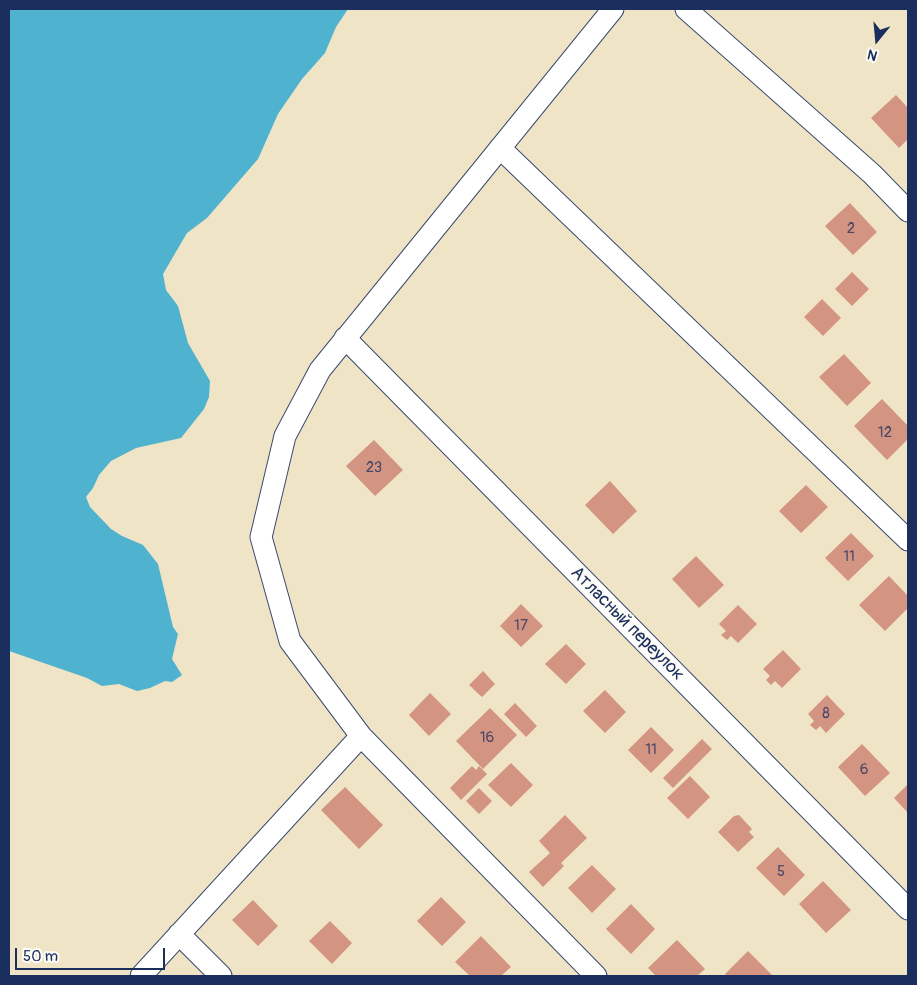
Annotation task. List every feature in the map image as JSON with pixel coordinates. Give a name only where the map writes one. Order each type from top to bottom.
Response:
[{"type":"street","points":[[596,976],[361,736],[290,641],[261,536],[285,436],[320,370],[613,9]]},
{"type":"street","points":[[686,9],[872,174],[908,210]]},
{"type":"street","points":[[500,148],[908,540]]},
{"type":"street","name":"Атласный переулок","points":[[346,338],[908,909]]},
{"type":"street","points":[[141,976],[361,736]]},
{"type":"street","points":[[179,934],[221,976]]},
{"type":"water","points":[[9,9],[348,9],[336,27],[325,53],[302,79],[278,114],[258,159],[207,218],[187,233],[163,274],[166,290],[178,306],[188,343],[210,381],[209,397],[204,409],[181,438],[136,448],[111,461],[99,475],[86,497],[90,507],[111,529],[143,545],[158,564],[173,627],[178,634],[172,659],[182,675],[172,682],[165,681],[150,688],[137,691],[119,684],[102,686],[87,678],[9,651]]},
{"type":"building","points":[[896,95],[908,108],[908,139],[899,148],[871,118]]},
{"type":"building","points":[[850,203],[877,232],[853,255],[825,226]]},
{"type":"building","points":[[852,272],[869,289],[852,306],[835,289]]},
{"type":"building","points":[[822,299],[841,318],[823,336],[804,317]]},
{"type":"building","points":[[844,354],[871,383],[847,406],[819,377]]},
{"type":"building","points":[[882,399],[908,426],[908,439],[887,460],[854,426]]},
{"type":"building","points":[[374,440],[403,470],[375,496],[346,466]]},
{"type":"building","points":[[610,481],[637,511],[613,534],[585,505]]},
{"type":"building","points":[[806,485],[828,507],[801,533],[779,511]]},
{"type":"building","points":[[851,533],[874,556],[848,581],[825,558]]},
{"type":"building","points":[[696,556],[724,585],[699,608],[672,579]]},
{"type":"building","points":[[889,576],[908,596],[908,608],[885,631],[859,605]]},
{"type":"building","points":[[521,604],[543,626],[521,647],[500,626]]},
{"type":"building","points":[[738,605],[757,624],[738,643],[731,636],[727,640],[721,635],[726,631],[719,624]]},
{"type":"building","points":[[566,644],[586,664],[566,684],[545,664]]},
{"type":"building","points":[[783,650],[801,669],[782,688],[775,681],[771,685],[766,680],[770,676],[763,669]]},
{"type":"building","points":[[483,671],[495,684],[482,697],[469,685]]},
{"type":"building","points":[[605,690],[626,712],[605,733],[583,711]]},
{"type":"building","points":[[430,693],[451,714],[429,736],[409,715]]},
{"type":"building","points":[[827,695],[845,714],[826,733],[820,726],[816,730],[810,725],[814,721],[808,714]]},
{"type":"building","points":[[515,703],[537,726],[526,737],[504,714]]},
{"type":"building","points":[[490,708],[517,735],[483,769],[456,741]]},
{"type":"building","points":[[651,727],[674,750],[651,773],[628,750]]},
{"type":"building","points":[[702,739],[712,749],[673,788],[663,778]]},
{"type":"building","points":[[862,744],[890,773],[865,796],[838,767]]},
{"type":"building","points":[[511,763],[533,785],[511,807],[488,785]]},
{"type":"building","points":[[472,766],[476,770],[479,766],[487,774],[461,800],[450,788]]},
{"type":"building","points":[[690,776],[710,797],[688,819],[667,798]]},
{"type":"building","points":[[908,784],[908,813],[894,798]]},
{"type":"building","points":[[345,787],[383,825],[359,849],[321,810]]},
{"type":"building","points":[[479,788],[492,801],[479,814],[466,801]]},
{"type":"building","points":[[565,815],[587,838],[561,863],[564,866],[543,887],[529,872],[550,853],[539,841]]},
{"type":"building","points":[[739,815],[752,829],[749,832],[754,837],[738,852],[718,832],[734,816]]},
{"type":"building","points":[[778,847],[805,875],[784,896],[756,868]]},
{"type":"building","points":[[592,865],[616,889],[592,913],[568,888]]},
{"type":"building","points":[[823,881],[851,910],[826,933],[799,904]]},
{"type":"building","points":[[441,897],[466,922],[442,946],[417,921]]},
{"type":"building","points":[[253,900],[278,926],[258,946],[232,920]]},
{"type":"building","points":[[631,904],[655,929],[631,954],[606,929]]},
{"type":"building","points":[[330,921],[352,943],[332,964],[309,941]]},
{"type":"building","points":[[481,936],[511,967],[501,976],[470,976],[455,962]]},
{"type":"building","points":[[677,940],[705,969],[697,976],[656,976],[648,968]]},
{"type":"building","points":[[748,951],[773,976],[727,976],[725,974]]}]
